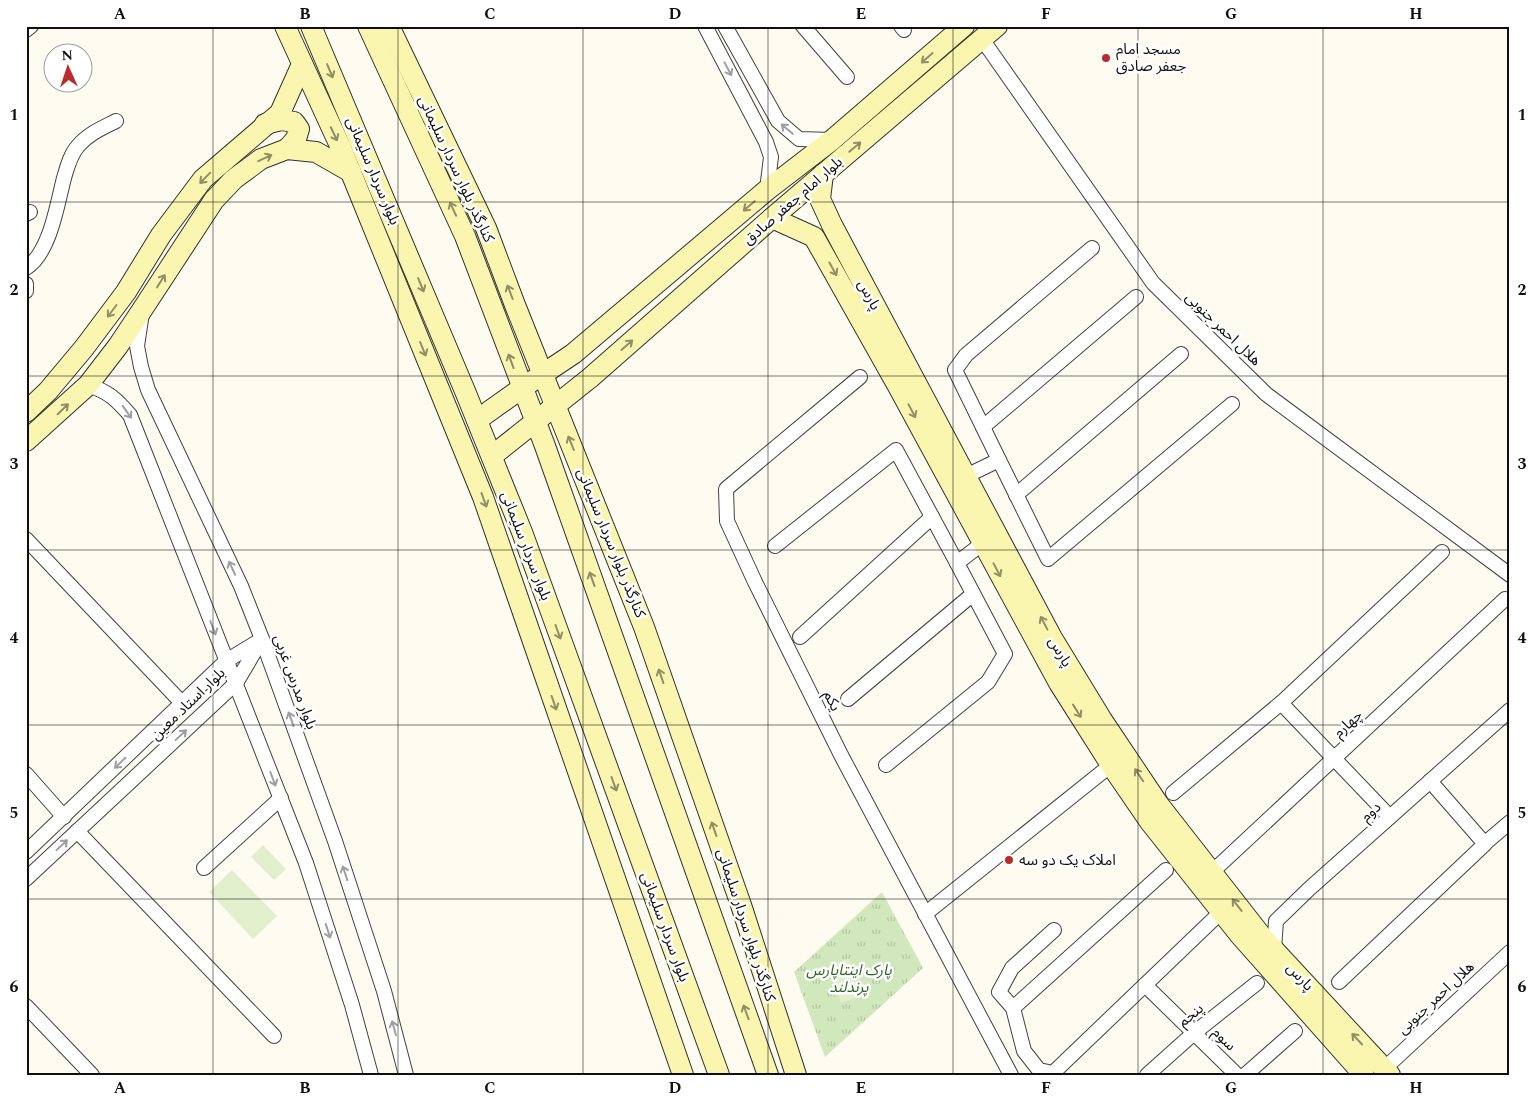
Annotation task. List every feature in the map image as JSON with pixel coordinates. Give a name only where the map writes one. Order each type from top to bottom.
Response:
[{"type":"street","points":[[26,30],[31,26]]},
{"type":"street","points":[[285,26],[351,172],[483,498],[683,1075]]},
{"type":"street","name":"بلوار سردار سلیمانی","points":[[311,26],[411,261],[522,532],[719,1075]]},
{"type":"street","points":[[368,26],[465,236],[535,421],[766,1069]]},
{"type":"street","name":"کنارگذر بلوار سردار سلیمانی","points":[[389,26],[486,228],[644,627],[741,906],[796,1075]]},
{"type":"street","points":[[705,26],[766,142],[771,157],[768,190]]},
{"type":"street","points":[[726,26],[778,121],[799,139],[832,140]]},
{"type":"street","points":[[804,26],[847,77]]},
{"type":"street","name":"بلوار امام جعفر صادق","points":[[477,420],[574,354],[768,190],[832,140],[964,26]]},
{"type":"street","name":"بلوار امام جعفر صادق","points":[[492,456],[590,378],[772,218],[997,26]]},
{"type":"street","name":"هلال احمر جنوبی","points":[[982,39],[1153,283],[1266,394],[1510,575]]},
{"type":"street","points":[[26,412],[48,391],[84,348],[126,292],[161,236],[203,179],[280,113],[302,64]]},
{"type":"street","points":[[265,124],[282,120],[294,122],[299,129],[296,139],[287,149]]},
{"type":"street","points":[[26,268],[36,261],[45,248],[69,162],[76,148],[92,133],[116,121]]},
{"type":"street","points":[[26,441],[88,384],[118,346],[214,200],[234,179],[261,159],[287,149],[316,152],[351,172]]},
{"type":"street","name":"پارس","points":[[823,174],[820,199],[832,225],[1052,638],[1102,720],[1118,759],[1150,822],[1239,934],[1364,1075]]},
{"type":"street","points":[[772,218],[814,237],[818,227],[822,224],[832,225]]},
{"type":"street","name":"پارس","points":[[814,237],[890,372],[1059,683],[1118,759],[1159,805],[1251,922],[1387,1072]]},
{"type":"street","points":[[1092,248],[966,355],[955,370],[1048,559],[1232,404]]},
{"type":"street","points":[[382,250],[411,261]]},
{"type":"street","points":[[26,284],[26,291]]},
{"type":"street","points":[[983,427],[1136,297]]},
{"type":"street","name":"بلوار مدرس غربی","points":[[142,310],[137,346],[148,390],[241,586],[262,639],[338,850],[384,991],[406,1075]]},
{"type":"street","points":[[574,354],[574,364],[580,373],[590,378]]},
{"type":"street","points":[[1016,495],[1181,354]]},
{"type":"street","name":"یکم","points":[[860,377],[726,489],[727,521],[840,755],[1011,1075]]},
{"type":"street","points":[[88,384],[102,389],[115,397],[130,415],[306,863],[352,1005],[371,1075]]},
{"type":"street","points":[[775,546],[896,450],[1005,654],[988,682],[886,765]]},
{"type":"street","points":[[966,476],[999,460]]},
{"type":"street","points":[[800,637],[932,517]]},
{"type":"street","points":[[26,539],[182,703]]},
{"type":"street","points":[[957,563],[983,543]]},
{"type":"street","points":[[1173,793],[1281,703],[1442,552]]},
{"type":"street","points":[[848,699],[974,594]]},
{"type":"street","name":"چهارم","points":[[1212,872],[1505,599]]},
{"type":"street","name":"بلوار استاد معین","points":[[26,852],[226,661],[262,639]]},
{"type":"street","name":"بلوار استاد معین","points":[[26,879],[236,683],[262,639]]},
{"type":"street","points":[[1281,703],[1390,816]]},
{"type":"street","name":"دوم","points":[[1276,921],[1309,889],[1510,710]]},
{"type":"street","points":[[925,914],[1118,759]]},
{"type":"street","points":[[26,774],[64,816]]},
{"type":"street","points":[[1430,781],[1485,844],[1483,846]]},
{"type":"street","points":[[204,868],[280,798]]},
{"type":"street","points":[[1339,982],[1510,822]]},
{"type":"street","points":[[78,831],[274,1036]]},
{"type":"street","points":[[1013,1008],[1166,870]]},
{"type":"street","points":[[1054,930],[1012,968],[999,992],[1013,1008],[1024,1051],[1039,1070],[1053,1073],[1221,912]]},
{"type":"street","points":[[1251,922],[1276,921],[1274,949]]},
{"type":"street","name":"هلال احمر جنوبی","points":[[1387,1072],[1510,952]]},
{"type":"street","name":"پنجم","points":[[1147,1075],[1194,1033],[1257,983]]},
{"type":"street","name":"سوم","points":[[1145,985],[1237,1075]]},
{"type":"street","points":[[766,1069],[771,999]]},
{"type":"street","points":[[26,1006],[92,1075]]},
{"type":"street","points":[[1245,1075],[1295,1031]]},
{"type":"green space","points":[[263,845],[286,869],[274,880],[251,857]]},
{"type":"green space","points":[[232,870],[277,916],[253,939],[209,892]]},
{"type":"green space","name":"پارک اینتاپارس پرندلند","points":[[882,892],[923,968],[825,1057],[794,972]]},
{"type":"green space","points":[[849,959],[861,996],[841,1003],[829,965]]},
{"type":"place","name":"مسجد امام جعفر صادق","points":[[1106,58]]},
{"type":"place","name":"املاک یک دو سه","points":[[1009,860]]}]
